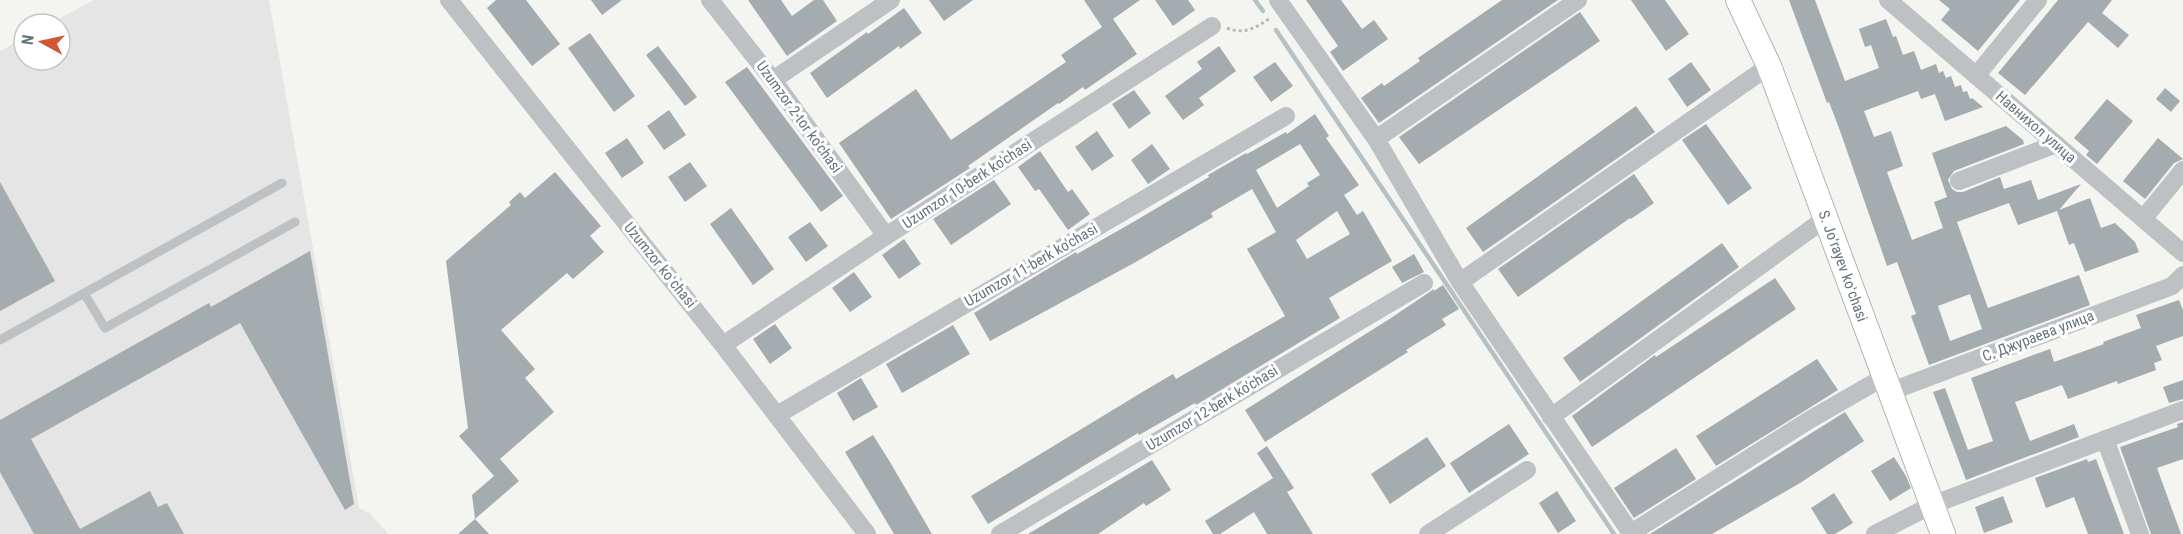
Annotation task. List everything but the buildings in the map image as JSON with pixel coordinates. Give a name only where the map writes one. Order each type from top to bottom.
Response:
[{"type":"street","name":"Uzumzor koʻchasi","points":[[449,0],[723,345],[867,534]]},
{"type":"street","name":"Uzumzor 2-tor ko'chasi","points":[[710,0],[773,80],[886,236]]},
{"type":"street","points":[[773,80],[891,0]]},
{"type":"street","points":[[1376,139],[1578,0]]},
{"type":"street","name":"S. Joʻrayev koʻchasi","points":[[1738,0],[1769,66],[1943,534]]},
{"type":"street","name":"Навнихол улица","points":[[1888,0],[2183,253]]},
{"type":"street","points":[[1976,76],[2038,0]]},
{"type":"street","points":[[1284,2],[1376,139],[1460,282],[1551,417],[1826,218]]},
{"type":"street","name":"Uzumzor 10-berk ko'chasi","points":[[723,345],[886,236],[1212,26]]},
{"type":"street","points":[[1460,282],[1769,66]]},
{"type":"street","name":"Uzumzor 11-berk ko'chasi","points":[[777,415],[1286,116]]},
{"type":"street","points":[[1959,181],[2056,144]]},
{"type":"street","points":[[2144,219],[2183,170]]},
{"type":"street","name":"С. Джураева улица","points":[[1551,417],[1631,533],[1811,419],[1886,385],[2172,286],[2183,275]]},
{"type":"street","name":"Uzumzor 12-berk ko'chasi","points":[[1000,534],[1424,283]]},
{"type":"street","points":[[1875,534],[1932,505],[2183,410]]},
{"type":"street","points":[[2105,439],[2140,534]]},
{"type":"street","points":[[1428,534],[1527,470]]},
{"type":"lane","points":[[0,339],[282,183]]},
{"type":"lane","points":[[84,293],[105,328],[295,222]]},
{"type":"path","points":[[1212,26],[1219,25],[1236,31],[1251,30],[1268,19]]},
{"type":"shaded area","points":[[94,0],[269,0],[359,508],[369,513],[389,534],[0,534],[0,51],[12,44],[12,72],[72,72],[72,12]]},
{"type":"waterway","points":[[1255,0],[1263,11]]},
{"type":"waterway","points":[[1276,30],[1614,534]]}]
